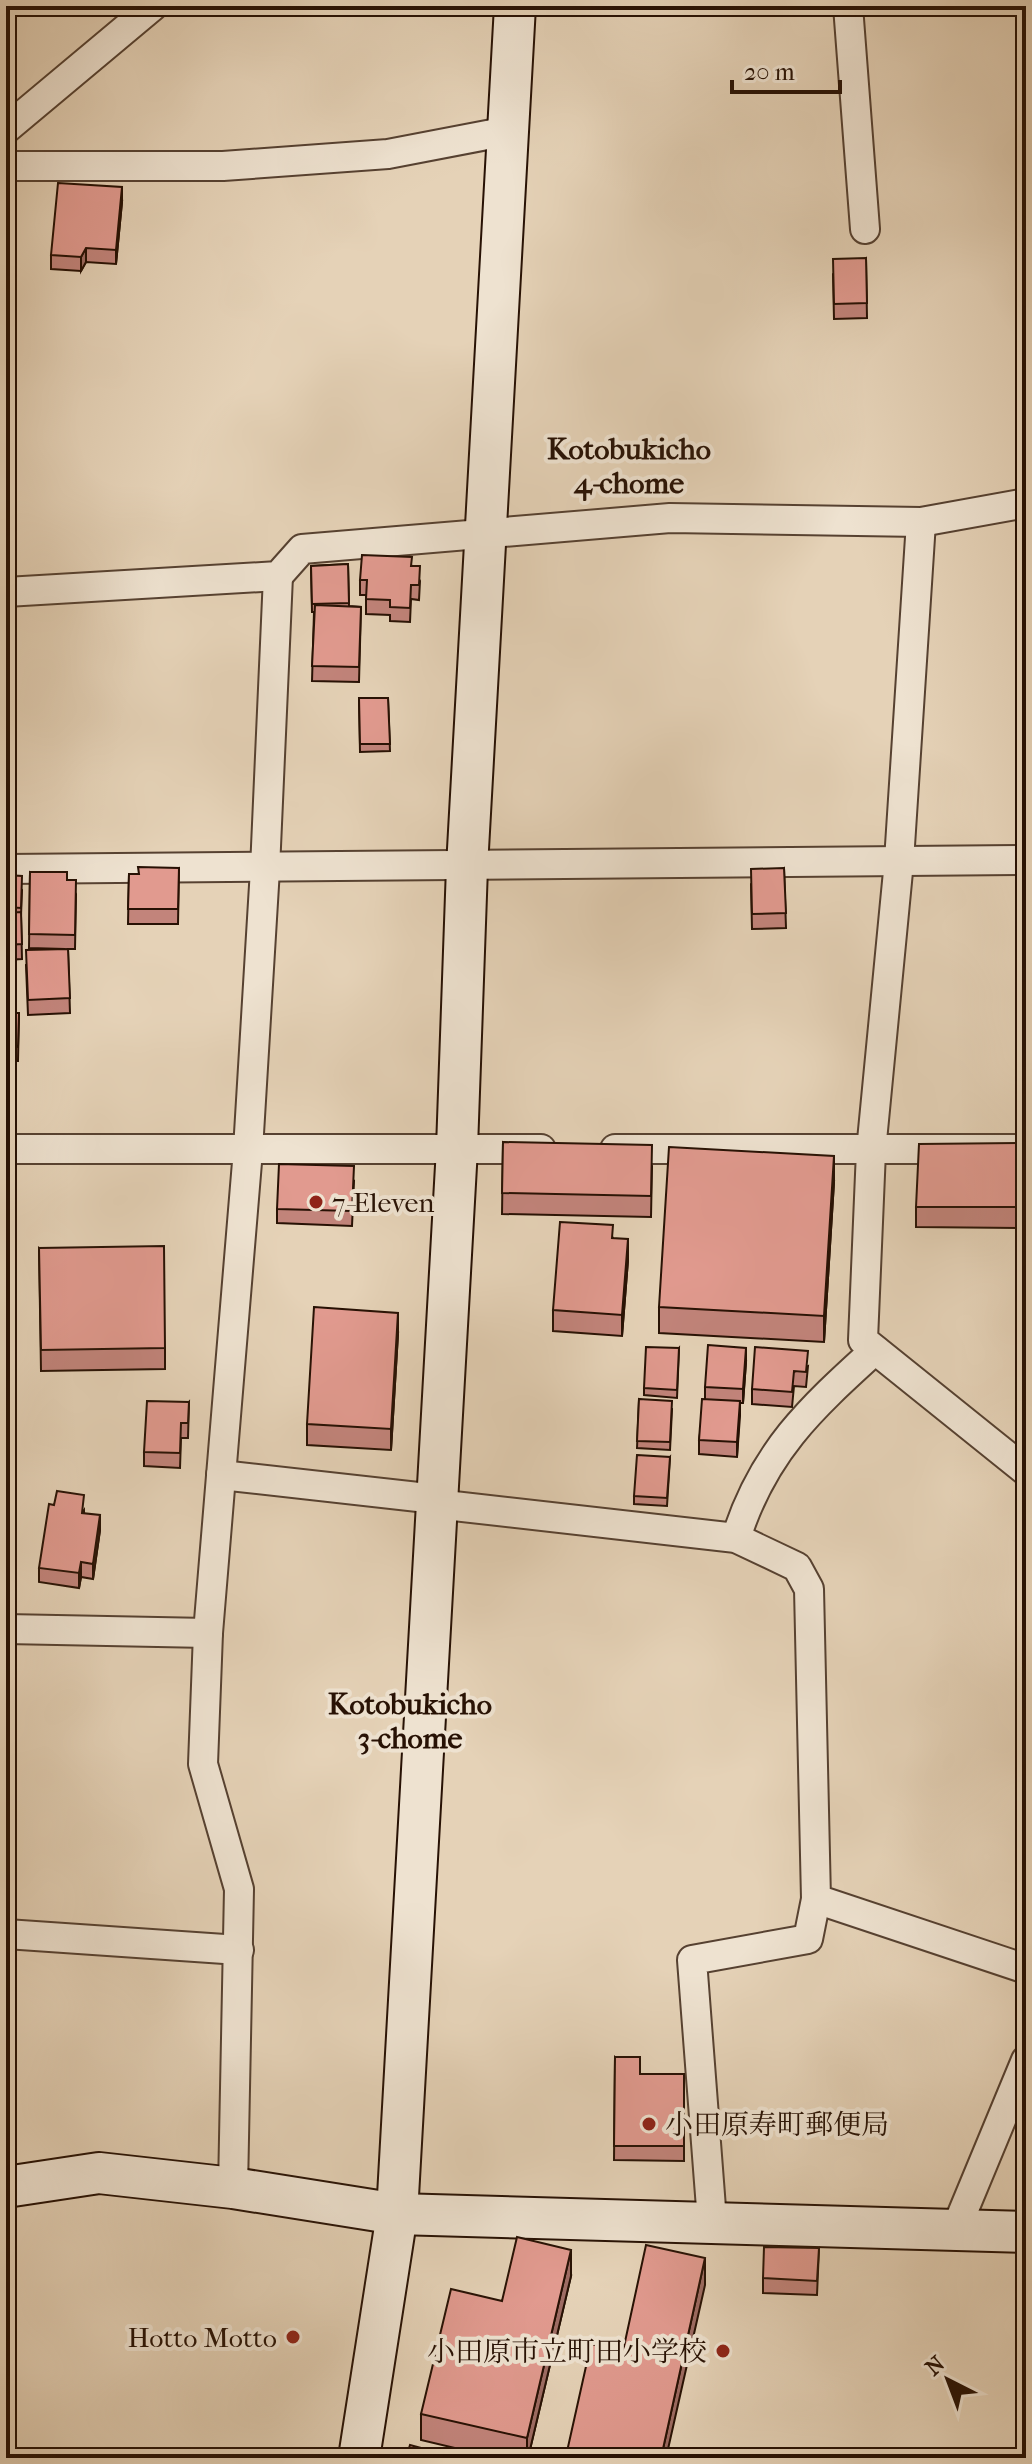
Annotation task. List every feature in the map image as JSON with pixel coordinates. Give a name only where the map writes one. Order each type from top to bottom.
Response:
[{"type":"street","points":[[6,129],[153,6]]},
{"type":"street","points":[[359,2458],[397,2214],[457,1148],[467,867],[515,6]]},
{"type":"street","points":[[848,6],[865,229]]},
{"type":"street","points":[[6,166],[238,165],[388,154],[508,131]]},
{"type":"street","points":[[233,2188],[239,1889],[203,1764],[208,1633],[248,1150],[278,576],[302,549],[670,518],[921,522],[1026,503]]},
{"type":"street","points":[[921,522],[899,861],[871,1151],[863,1340],[1026,1471]]},
{"type":"street","points":[[6,592],[278,576]]},
{"type":"street","points":[[6,869],[1026,860]]},
{"type":"street","points":[[6,1149],[1026,1149]]},
{"type":"street","points":[[736,1538],[749,1496],[782,1443],[821,1399],[875,1350]]},
{"type":"street","points":[[221,1475],[736,1538],[797,1567],[809,1589],[816,1899],[808,1939],[692,1960],[712,2221]]},
{"type":"street","points":[[6,1629],[208,1633]]},
{"type":"street","points":[[816,1899],[1026,1969]]},
{"type":"street","points":[[6,1934],[239,1950]]},
{"type":"street","points":[[955,2231],[1026,2060]]},
{"type":"street","points":[[6,2187],[99,2173],[233,2188],[397,2214],[1026,2232]]},
{"type":"building","points":[[58,183],[122,187],[116,250],[86,248],[81,257],[51,255]]},
{"type":"building","points":[[866,258],[867,303],[834,304],[833,259]]},
{"type":"building","points":[[362,555],[412,557],[411,566],[420,566],[419,585],[411,585],[410,608],[390,607],[390,600],[366,599],[367,580],[360,580]]},
{"type":"building","points":[[348,564],[349,603],[312,604],[311,566]]},
{"type":"building","points":[[315,605],[361,607],[359,667],[312,666]]},
{"type":"building","points":[[359,698],[388,698],[390,744],[360,744]]},
{"type":"building","points":[[138,867],[179,868],[178,909],[128,909],[129,874],[139,874]]},
{"type":"building","points":[[784,868],[786,913],[752,914],[751,869]]},
{"type":"building","points":[[30,872],[67,872],[67,880],[76,880],[75,935],[29,934]]},
{"type":"building","points":[[6,875],[22,876],[21,908],[6,907]]},
{"type":"building","points":[[21,912],[22,944],[6,945],[6,913]]},
{"type":"building","points":[[68,949],[70,998],[28,1000],[26,950]]},
{"type":"building","points":[[6,961],[16,961],[14,1010],[6,1010]]},
{"type":"building","points":[[6,1013],[19,1013],[18,1047],[6,1046]]},
{"type":"building","points":[[503,1142],[652,1145],[651,1196],[502,1193]]},
{"type":"building","points":[[1026,1143],[1026,1207],[916,1207],[919,1144]]},
{"type":"building","points":[[669,1147],[834,1156],[824,1316],[659,1307]]},
{"type":"building","name":"7-Eleven","points":[[279,1164],[354,1166],[352,1211],[277,1209]]},
{"type":"building","points":[[560,1222],[613,1225],[612,1238],[628,1239],[622,1315],[553,1310]]},
{"type":"building","points":[[164,1246],[165,1348],[41,1350],[39,1248]]},
{"type":"building","points":[[314,1307],[398,1313],[391,1429],[307,1424]]},
{"type":"building","points":[[708,1345],[746,1348],[743,1389],[705,1387]]},
{"type":"building","points":[[646,1347],[679,1348],[677,1390],[644,1388]]},
{"type":"building","points":[[755,1347],[808,1351],[806,1372],[794,1371],[792,1392],[752,1389]]},
{"type":"building","points":[[639,1399],[672,1401],[670,1442],[637,1441]]},
{"type":"building","points":[[702,1399],[740,1401],[737,1442],[699,1440]]},
{"type":"building","points":[[147,1401],[189,1402],[188,1423],[181,1423],[180,1453],[144,1452]]},
{"type":"building","points":[[637,1455],[670,1457],[667,1498],[634,1496]]},
{"type":"building","points":[[57,1491],[84,1495],[82,1513],[100,1515],[93,1564],[81,1562],[79,1573],[39,1568],[49,1504],[54,1505]]},
{"type":"building","name":"小田原寿町郵便局","points":[[615,2057],[640,2057],[640,2074],[684,2074],[684,2146],[614,2146]]},
{"type":"building","points":[[517,2237],[571,2250],[527,2438],[421,2414],[451,2289],[502,2301]]},
{"type":"building","points":[[646,2245],[705,2258],[661,2458],[566,2456],[591,2344],[623,2351]]},
{"type":"building","points":[[764,2247],[819,2248],[817,2281],[763,2278]]},
{"type":"building","points":[[410,2445],[458,2458],[406,2458]]},
{"type":"place","name":"7-Eleven","points":[[316,1202]]},
{"type":"place","name":"小田原寿町郵便局","points":[[649,2124]]},
{"type":"place","name":"Hotto Motto","points":[[293,2337]]},
{"type":"place","name":"小田原市立町田小学校","points":[[723,2351]]},
{"type":"district","name":"Kotobukicho 4-chome","points":[[629,466]]},
{"type":"district","name":"Kotobukicho 3-chome","points":[[410,1721]]}]
